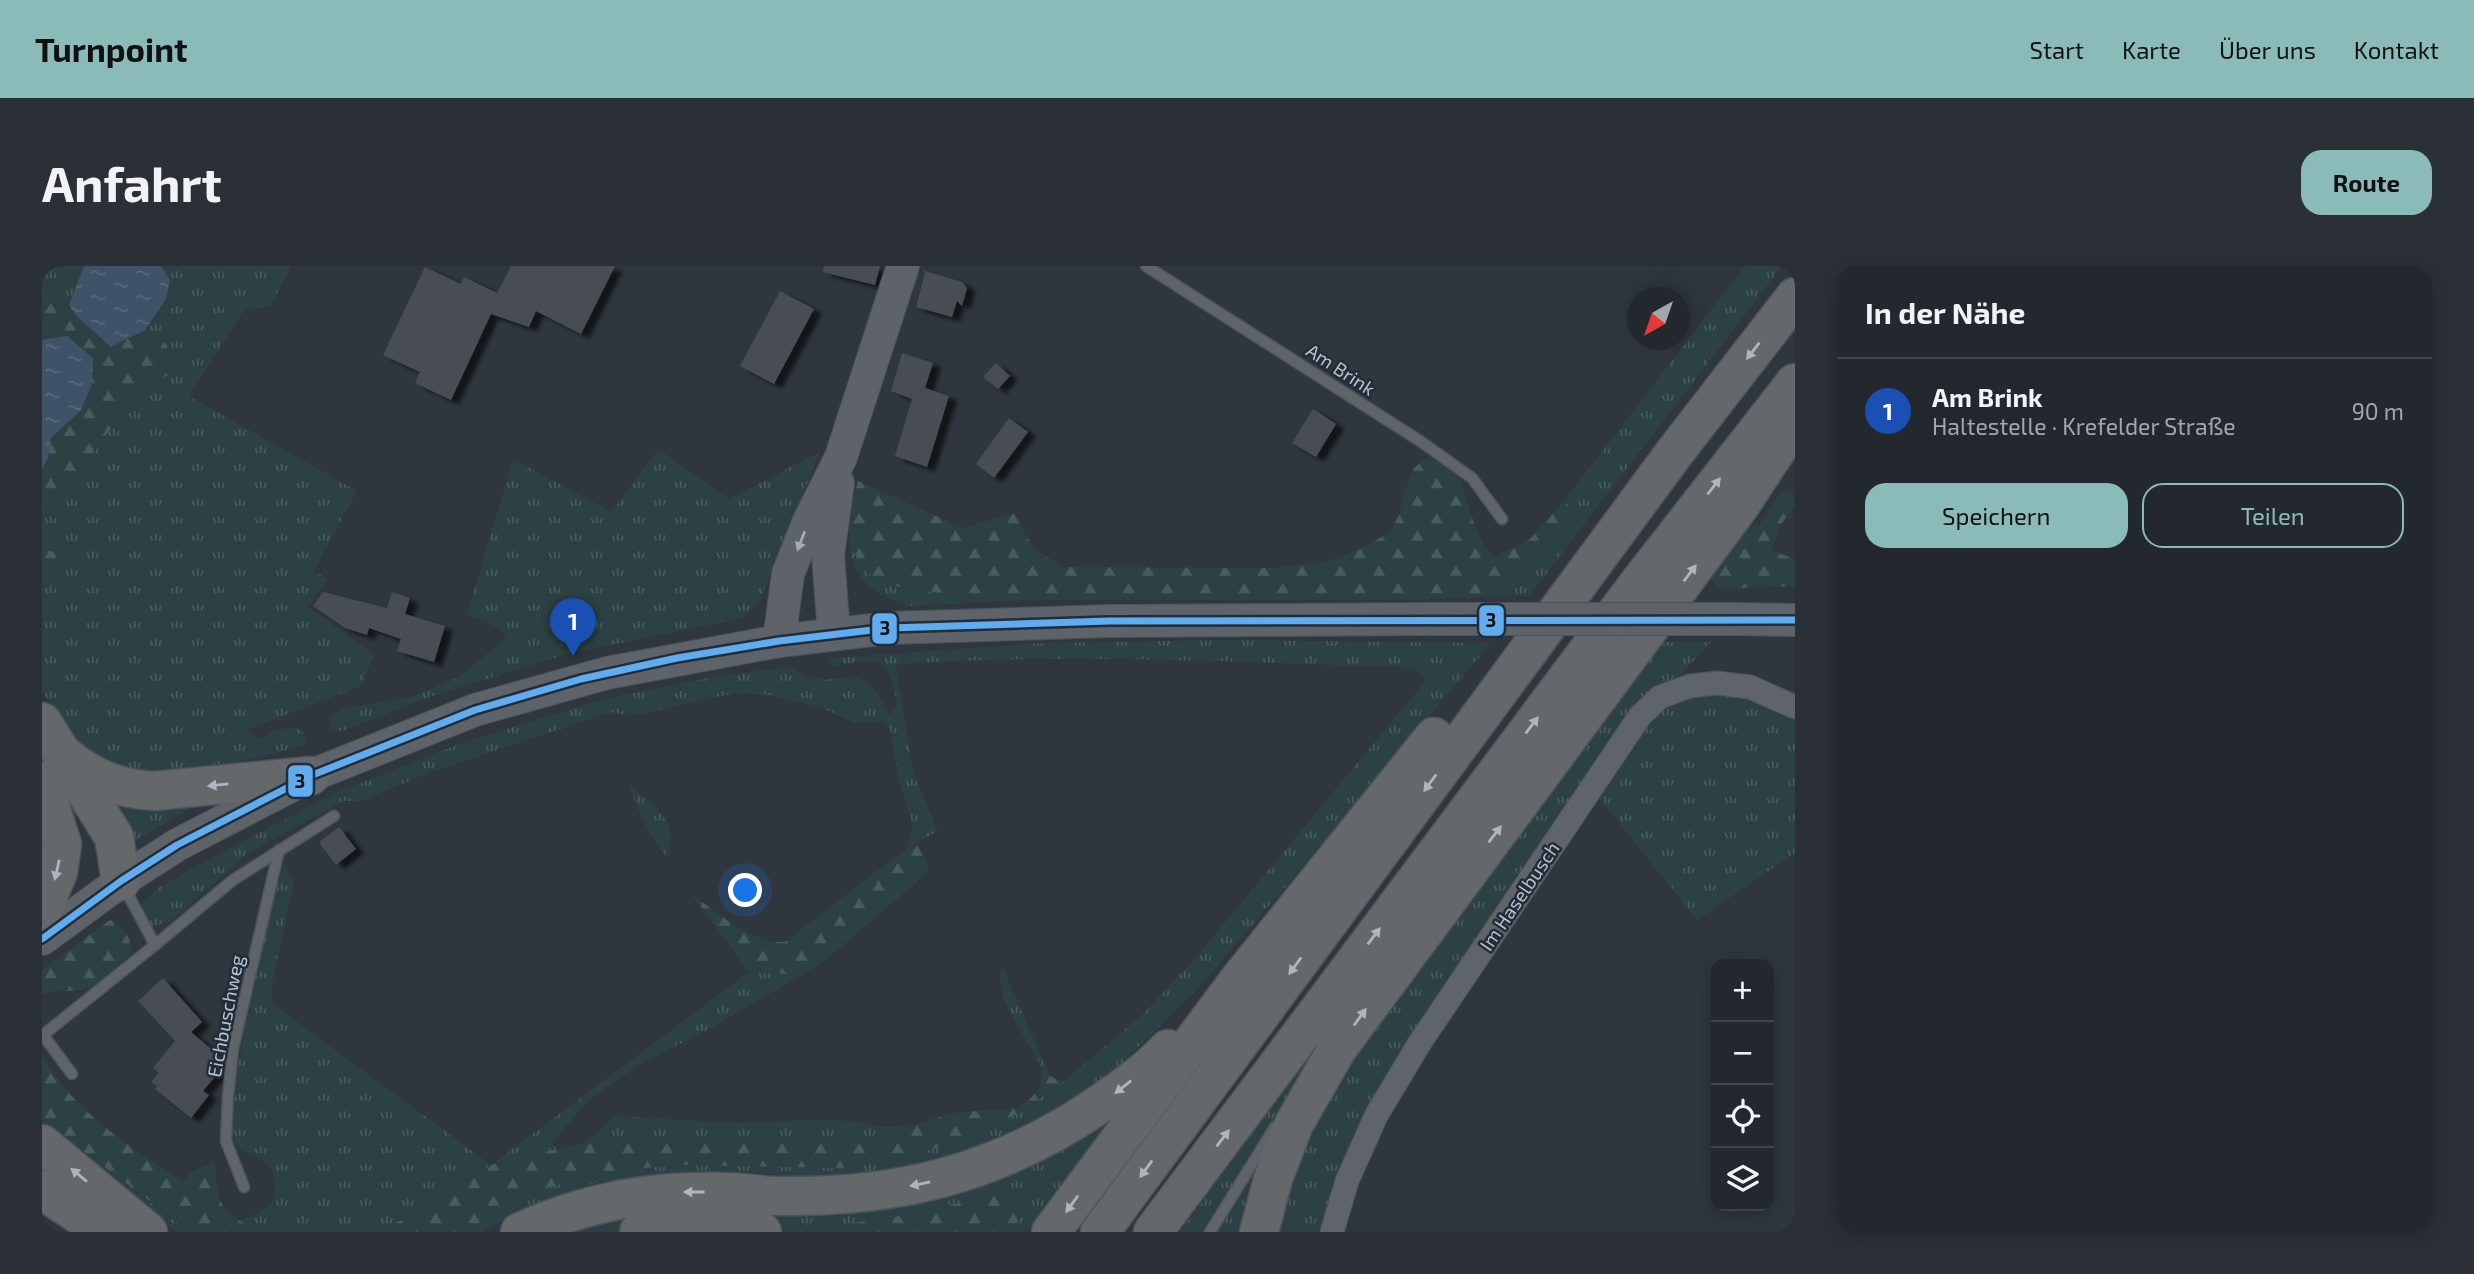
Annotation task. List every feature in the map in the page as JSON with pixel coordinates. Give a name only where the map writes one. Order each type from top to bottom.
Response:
[{"type":"highway","points":[[1100,1232],[1675,452],[1795,297]]},
{"type":"highway","points":[[1153,1232],[1631,593],[1795,383]]},
{"type":"highway","points":[[1259,1232],[1273,1179],[1294,1124],[1337,1049],[1733,515],[1795,422]]},
{"type":"highway","points":[[1051,1232],[1231,991],[1351,839],[1675,452]]},
{"type":"highway","points":[[42,722],[62,844],[58,872],[42,911]]},
{"type":"highway","points":[[50,767],[138,790],[154,791],[310,776]]},
{"type":"highway","points":[[50,767],[114,837],[121,881]]},
{"type":"highway","points":[[520,1232],[549,1219],[616,1199],[675,1192],[730,1192],[777,1196],[882,1192],[943,1179],[993,1163],[1057,1132],[1109,1098],[1161,1057],[1200,1014],[1272,921],[1351,839]]},
{"type":"highway","points":[[42,1144],[110,1219],[156,1232]]},
{"type":"highway","points":[[42,1190],[148,1232]]},
{"type":"highway","points":[[42,1211],[68,1232]]},
{"type":"highway","points":[[639,1232],[661,1223],[705,1220],[749,1227],[762,1232]]},
{"type":"main road","points":[[779,641],[788,574],[808,523],[841,457],[903,266]]},
{"type":"main road","points":[[834,634],[828,555],[841,457]]},
{"type":"main road","points":[[42,939],[121,881],[177,845],[310,776],[475,710],[528,694],[607,673],[779,641],[889,628],[1109,621],[1795,620]]},
{"type":"street","name":"Im Haselbusch","points":[[1332,1232],[1347,1181],[1384,1102],[1419,1044],[1640,716],[1660,696],[1690,687],[1717,684],[1750,687],[1786,701],[1795,708]]},
{"type":"lane","name":"Am Brink","points":[[1146,266],[1431,448],[1472,478],[1502,519]]},
{"type":"lane","points":[[72,1074],[43,1035],[233,880],[334,816]]},
{"type":"lane","name":"Eichbuschweg","points":[[244,1187],[226,1142],[228,1096],[233,1049],[279,850]]},
{"type":"lane","points":[[121,881],[155,945]]},
{"type":"lane","points":[[1210,1232],[1288,1109],[1337,1049]]},
{"type":"green space","points":[[42,266],[84,266],[69,305],[42,293]]},
{"type":"green space","points":[[161,266],[292,266],[271,305],[244,310],[189,396],[357,491],[314,571],[328,579],[308,607],[375,655],[361,686],[246,730],[258,739],[276,730],[295,727],[304,733],[307,745],[211,769],[137,773],[104,764],[83,749],[42,691],[42,586],[59,583],[70,560],[42,547],[42,516],[143,388],[171,373],[167,345],[145,330],[166,298],[170,280]]},
{"type":"green space","points":[[1745,266],[1782,266],[1529,596],[1492,597],[1519,581],[1572,517],[1572,507],[1563,502],[1680,350],[1690,350],[1690,337]]},
{"type":"green space","points":[[42,293],[69,305],[76,317],[111,347],[145,330],[167,345],[171,374],[143,388],[42,516],[42,469],[48,458],[50,438],[62,426],[67,336],[42,340]]},
{"type":"green space","points":[[658,449],[729,499],[820,452],[759,602],[742,618],[567,654],[432,696],[342,731],[331,729],[329,717],[343,709],[414,696],[461,676],[507,637],[491,623],[467,615],[513,459],[612,512]]},
{"type":"green space","points":[[1426,458],[1450,467],[1456,473],[1478,532],[1493,557],[1530,539],[1563,502],[1572,507],[1572,517],[1519,581],[1492,597],[1402,600],[1031,600],[982,598],[910,589],[886,583],[862,567],[852,544],[850,531],[852,505],[858,481],[963,528],[1015,513],[1034,546],[1046,557],[1065,567],[1274,568],[1325,562],[1363,548],[1390,532],[1400,513],[1403,495],[1414,468]]},
{"type":"green space","points":[[1792,491],[1795,505],[1780,526],[1771,550],[1795,559],[1795,586],[1716,589],[1710,573],[1744,528],[1760,524],[1780,492]]},
{"type":"green space","points":[[850,518],[872,576],[891,583],[970,597],[1031,600],[908,606],[873,589],[862,579],[850,552]]},
{"type":"green space","points":[[42,547],[71,560],[59,583],[42,586]]},
{"type":"green space","points":[[1226,640],[1491,643],[1191,996],[1111,1073],[1038,1121],[999,1140],[918,1164],[846,1175],[809,1177],[742,1172],[640,1177],[595,1183],[525,1208],[482,1232],[461,1232],[550,1187],[590,1176],[629,1169],[687,1165],[848,1168],[937,1148],[978,1133],[1017,1114],[1063,1082],[1142,1015],[1197,956],[1427,679],[1417,672],[1400,667],[1211,661],[1022,659],[896,664],[913,772],[938,831],[904,850],[911,837],[912,821],[898,778],[891,731],[884,721],[855,723],[817,706],[763,694],[736,693],[631,716],[611,712],[423,775],[361,801],[343,801],[249,853],[168,923],[152,926],[144,917],[142,903],[160,887],[333,794],[464,742],[605,699],[718,676],[789,667],[804,675],[824,680],[853,676],[866,681],[877,693],[889,715],[897,706],[895,694],[890,677],[880,662],[834,666],[829,660],[1042,643]]},
{"type":"green space","points":[[1656,642],[1711,642],[1676,680],[1535,857],[1322,1232],[1278,1232],[1292,1175],[1316,1119],[1347,1066]]},
{"type":"green space","points":[[1690,693],[1748,693],[1795,715],[1795,853],[1697,920],[1597,795],[1647,721],[1666,702]]},
{"type":"green space","points":[[628,781],[667,822],[671,844],[667,858],[644,821]]},
{"type":"green space","points":[[104,792],[210,797],[136,840],[131,840]]},
{"type":"green space","points":[[917,844],[927,862],[928,872],[827,959],[802,975],[749,972],[690,892],[747,932],[760,938],[785,942],[904,850]]},
{"type":"green space","points":[[285,865],[294,882],[272,984],[274,1005],[491,1165],[440,1202],[376,1232],[265,1232],[237,1221],[255,1214],[271,1203],[275,1190],[270,1168],[265,1162],[244,1152],[235,1141],[234,1103],[241,1051],[264,939]]},
{"type":"green space","points":[[110,920],[125,932],[132,949],[119,969],[95,987],[42,995],[42,970]]},
{"type":"green space","points":[[1001,964],[1050,1076],[1041,1088],[1041,1066],[1003,997]]},
{"type":"green space","points":[[749,972],[802,975],[709,1029],[637,1066],[588,1101],[556,1138],[553,1145],[557,1149],[491,1165]]},
{"type":"green space","points":[[42,1052],[66,1090],[84,1108],[103,1126],[165,1170],[184,1181],[190,1172],[215,1162],[217,1190],[225,1208],[240,1221],[265,1232],[191,1232],[42,1120]]},
{"type":"green space","points":[[1311,1054],[1316,1059],[1281,1108],[1248,1232],[1180,1232]]},
{"type":"green space","points":[[1050,1076],[1063,1082],[1017,1114],[978,1133],[937,1148],[848,1168],[687,1165],[629,1169],[550,1187],[461,1232],[376,1232],[440,1202],[491,1165],[557,1149],[613,1137],[669,1137],[794,1144],[838,1144],[885,1139],[920,1123],[954,1113],[1016,1108],[1029,1100]]},
{"type":"green space","points":[[1124,1100],[1026,1232],[1011,1232],[1028,1204],[1002,1189],[927,1211],[799,1230],[802,1232],[784,1232],[753,1220],[627,1227],[617,1232],[543,1232],[587,1215],[833,1204]]},
{"type":"green space","points":[[616,1116],[732,1123],[856,1121],[877,1127],[920,1123],[885,1139],[838,1144],[613,1137],[583,1144]]},
{"type":"green space","points":[[42,1120],[191,1232],[177,1232],[167,1225],[42,1128]]},
{"type":"green space","points":[[1002,1189],[1019,1190],[1028,1204],[1011,1232],[798,1230],[927,1211]]},
{"type":"water","points":[[84,266],[161,266],[170,280],[166,299],[145,330],[111,347],[76,316],[69,305]]},
{"type":"water","points":[[67,336],[93,358],[92,384],[81,410],[51,438],[48,458],[42,469],[42,340]]},
{"type":"building","points":[[511,266],[615,266],[581,334],[536,311],[529,327],[491,314],[451,400],[415,383],[420,372],[383,355],[425,267],[461,284],[464,277],[497,293]]},
{"type":"building","points":[[824,266],[880,266],[875,285],[823,272]]},
{"type":"building","points":[[922,270],[962,282],[967,288],[962,306],[957,301],[952,317],[916,307],[925,273]]},
{"type":"building","points":[[780,291],[814,309],[774,384],[740,366]]},
{"type":"building","points":[[902,353],[933,363],[925,388],[949,396],[927,467],[895,456],[912,399],[891,391]]},
{"type":"building","points":[[996,363],[1010,376],[998,389],[983,377]]},
{"type":"building","points":[[1313,409],[1336,424],[1316,457],[1292,443]]},
{"type":"building","points":[[1009,418],[1028,432],[994,478],[976,464]]},
{"type":"building","points":[[323,592],[387,608],[392,592],[410,598],[405,614],[445,626],[434,662],[397,651],[401,639],[369,628],[367,635],[345,628],[313,606]]},
{"type":"building","points":[[339,827],[356,849],[336,865],[319,842]]},
{"type":"building","points":[[163,978],[202,1022],[191,1032],[224,1060],[223,1067],[203,1091],[209,1095],[191,1118],[155,1089],[157,1086],[151,1082],[159,1073],[153,1068],[175,1041],[138,1001]]},
{"type":"transit line","name":"3","points":[[42,939],[121,881],[177,845],[310,776],[475,710],[581,679],[677,658],[779,641],[889,628],[1109,621],[1795,620]]},
{"type":"place","name":"Am Brink","points":[[573,656]]}]
